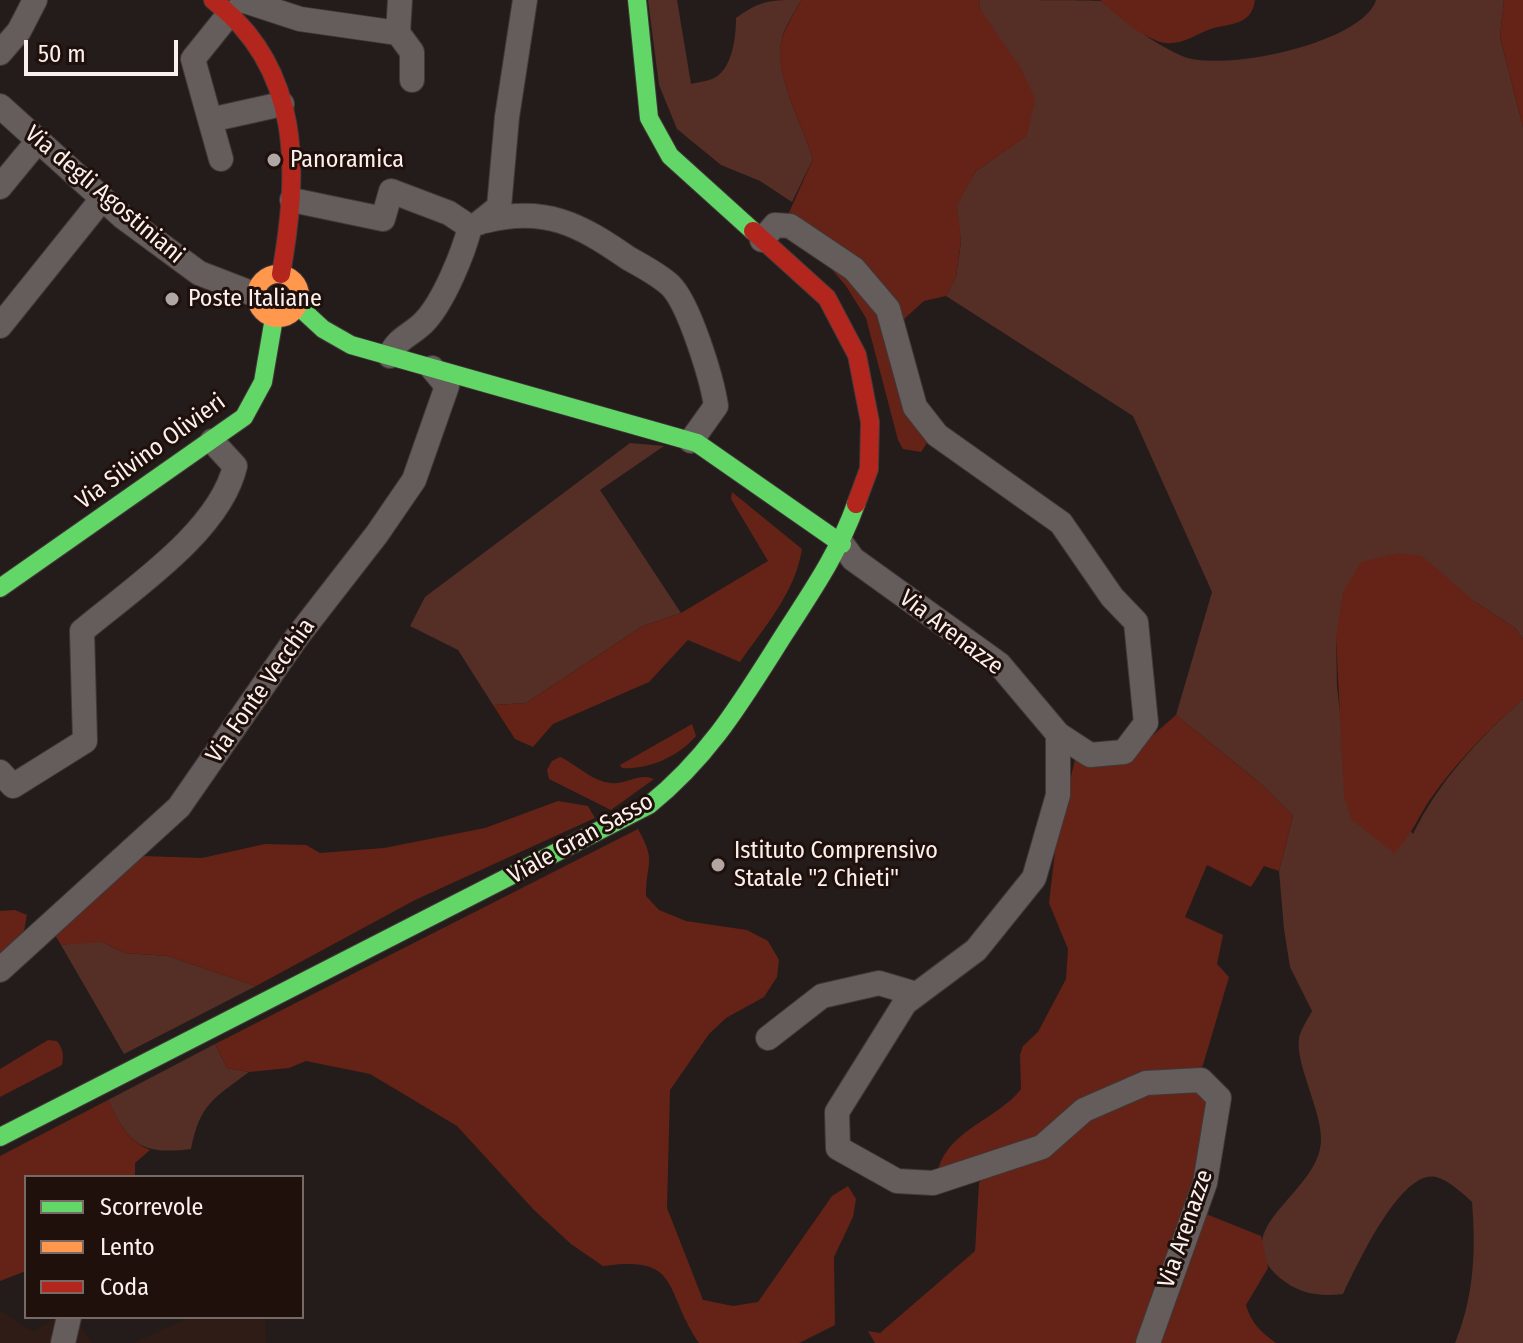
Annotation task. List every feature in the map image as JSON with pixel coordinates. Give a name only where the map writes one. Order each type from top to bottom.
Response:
[{"type":"main road","name":"Viale Gran Sasso","points":[[1,1137],[588,839],[649,805],[686,775],[726,726],[842,544],[869,469],[870,422],[857,355],[827,298],[670,156],[655,134],[649,118],[637,0]]},
{"type":"main road","points":[[228,4],[258,44],[282,104],[290,150],[292,200],[281,274]]},
{"type":"main road","points":[[281,274],[298,286],[298,306],[288,316],[274,318],[263,312],[256,295],[267,277],[281,274]]},
{"type":"main road","name":"Via Arenazze","points":[[298,306],[335,337],[390,356],[691,441],[842,544]]},
{"type":"main road","name":"Via Silvino Olivieri","points":[[0,588],[244,417],[260,392],[270,364],[274,318]]},
{"type":"street","points":[[0,53],[19,31],[35,0]]},
{"type":"street","points":[[400,0],[398,33],[412,52],[412,80]]},
{"type":"street","points":[[390,356],[395,344],[426,320],[477,224],[499,207],[507,117],[525,0]]},
{"type":"street","points":[[221,159],[193,59],[228,4],[300,19],[398,33]]},
{"type":"street","points":[[210,120],[282,104]]},
{"type":"street","name":"Via degli Agostiniani","points":[[0,106],[102,199],[169,251],[210,279],[256,295]]},
{"type":"street","points":[[0,187],[37,142]]},
{"type":"street","points":[[292,200],[383,219],[391,191],[477,224],[513,214],[545,215],[592,233],[672,287],[712,379],[716,406],[691,441]]},
{"type":"street","points":[[0,326],[9,298],[102,199]]},
{"type":"street","points":[[762,240],[775,225],[790,226],[854,269],[888,309],[915,407],[937,435],[1061,523],[1112,597],[1136,622],[1146,723],[1124,752],[1090,755],[1058,734]]},
{"type":"street","name":"Via Fonte Vecchia","points":[[0,970],[179,807],[297,637],[377,534],[414,480],[447,386],[432,368]]},
{"type":"street","points":[[0,772],[13,786],[85,741],[82,631],[166,561],[222,502],[235,466],[212,441]]},
{"type":"street","name":"Via Arenazze","points":[[842,544],[853,559],[999,664],[1058,734],[1058,795],[1034,878],[976,950],[905,1003],[837,1112],[838,1148],[897,1181],[933,1183],[1042,1147],[1084,1110],[1146,1083],[1201,1080],[1219,1098],[1205,1183],[1148,1343]]},
{"type":"street","points":[[768,1038],[822,996],[879,983],[916,994]]},
{"type":"street","points":[[63,1343],[69,1319]]},
{"type":"shaded area","points":[[648,0],[677,0],[691,84],[722,72],[730,58],[736,18],[766,2],[801,0],[783,34],[780,53],[785,83],[813,159],[792,202],[760,181],[721,165],[677,129],[659,85]]},
{"type":"shaded area","points":[[801,0],[979,0],[980,9],[1022,70],[1035,99],[1027,136],[976,171],[957,205],[961,241],[956,277],[946,296],[924,301],[903,320],[927,443],[921,452],[903,449],[898,440],[866,318],[846,286],[787,217],[813,159],[781,67],[782,39]]},
{"type":"shaded area","points":[[979,0],[1101,1],[1142,33],[1182,56],[1227,60],[1258,57],[1319,41],[1346,29],[1366,15],[1376,0],[1504,0],[1500,37],[1523,127],[1523,639],[1515,628],[1474,601],[1336,638],[1337,687],[1344,746],[1413,834],[1435,796],[1461,761],[1523,699],[1523,1343],[1455,1343],[1470,1291],[1474,1238],[1472,1202],[1451,1184],[1436,1177],[1422,1179],[1408,1188],[1394,1204],[1369,1243],[1343,1294],[1318,1294],[1295,1288],[1280,1278],[1265,1260],[1262,1243],[1267,1227],[1306,1177],[1317,1159],[1321,1140],[1299,1049],[1301,1032],[1312,1011],[1290,967],[1284,929],[1279,871],[1293,816],[1261,784],[1176,715],[1212,592],[1133,416],[946,296],[956,277],[961,242],[956,205],[976,171],[1026,136],[995,36],[980,9]]},
{"type":"shaded area","points":[[1100,0],[1255,0],[1253,9],[1244,20],[1169,43],[1140,32]]},
{"type":"shaded area","points":[[1504,0],[1523,0],[1523,127],[1500,37]]},
{"type":"shaded area","points":[[630,443],[664,446],[600,490],[681,613],[643,626],[526,703],[493,705],[458,650],[410,626],[425,597]]},
{"type":"shaded area","points":[[732,492],[802,549],[786,595],[740,662],[688,640],[649,682],[553,724],[533,747],[515,739],[493,705],[526,703],[643,626],[681,613],[768,561],[731,499]]},
{"type":"shaded area","points":[[1398,553],[1422,556],[1474,601],[1515,628],[1523,639],[1523,699],[1450,773],[1394,853],[1352,820],[1344,796],[1336,638],[1343,592],[1361,562]]},
{"type":"shaded area","points":[[1176,715],[1261,784],[1293,816],[1279,871],[1264,866],[1251,887],[1207,865],[1185,917],[1223,935],[1217,964],[1229,977],[1203,1065],[1192,1077],[1149,1081],[1051,1137],[941,1177],[938,1169],[953,1144],[1021,1089],[1020,1055],[1023,1046],[1038,1032],[1066,979],[1068,949],[1049,903],[1057,834],[1075,760],[1121,763]]},
{"type":"shaded area","points":[[692,724],[696,736],[672,755],[643,767],[622,768],[620,765]]},
{"type":"shaded area","points":[[560,757],[604,782],[617,783],[643,777],[654,779],[611,810],[549,779],[547,770],[552,761]]},
{"type":"shaded area","points":[[558,801],[588,806],[595,818],[415,900],[256,986],[168,956],[125,953],[102,942],[61,945],[52,930],[142,856],[202,858],[265,844],[306,845],[320,853],[384,848],[485,828]]},
{"type":"shaded area","points":[[638,829],[649,856],[646,896],[659,910],[686,921],[747,930],[768,941],[779,960],[777,977],[764,997],[726,1018],[709,1034],[670,1090],[667,1208],[703,1300],[733,1306],[758,1302],[832,1196],[848,1186],[856,1199],[853,1217],[834,1257],[835,1325],[799,1343],[699,1343],[674,1292],[659,1272],[646,1266],[628,1264],[603,1266],[571,1244],[534,1210],[457,1126],[370,1074],[306,1061],[289,1068],[249,1072],[227,1068],[215,1044]]},
{"type":"shaded area","points":[[15,910],[27,915],[24,931],[0,959],[0,911]]},
{"type":"shaded area","points":[[102,942],[125,953],[168,956],[256,986],[124,1054],[61,945]]},
{"type":"shaded area","points":[[48,1040],[57,1041],[61,1047],[62,1065],[0,1097],[0,1069]]},
{"type":"shaded area","points":[[215,1044],[227,1068],[249,1072],[210,1104],[199,1122],[191,1149],[148,1148],[130,1137],[108,1100]]},
{"type":"shaded area","points":[[1148,1089],[1199,1091],[1208,1102],[1206,1145],[1186,1206],[1261,1236],[1268,1268],[1246,1305],[1257,1327],[1276,1343],[875,1343],[868,1331],[880,1333],[975,1251],[979,1183],[989,1171]]},
{"type":"shaded area","points":[[108,1100],[129,1136],[150,1150],[135,1163],[135,1175],[24,1175],[24,1272],[0,1281],[0,1156]]},
{"type":"shaded area","points":[[0,1310],[33,1332],[54,1319],[75,1319],[92,1343],[0,1343]]},
{"type":"shaded area","points":[[187,1319],[265,1319],[266,1343],[133,1343]]},
{"type":"traffic: fast","points":[[637,0],[649,118],[670,156],[753,231]]},
{"type":"traffic: fast","points":[[298,306],[323,329],[351,345],[697,443],[842,544]]},
{"type":"traffic: fast","points":[[0,588],[244,417],[263,382],[274,318]]},
{"type":"traffic: fast","points":[[0,1137],[649,805],[708,746],[740,703],[824,571],[856,504]]},
{"type":"traffic: slow","points":[[278,274],[294,280],[300,296],[294,312],[278,318],[262,312],[256,296],[262,280],[278,274]]},
{"type":"traffic: jam","points":[[213,0],[242,27],[264,58],[279,90],[288,125],[291,198],[281,274]]},
{"type":"traffic: jam","points":[[753,231],[827,298],[857,355],[870,422],[869,469],[856,504]]},
{"type":"place","name":"Panoramica","points":[[274,160]]},
{"type":"place","name":"Poste Italiane","points":[[172,299]]},
{"type":"place","name":"Istituto Comprensivo Statale \"2 Chieti\"","points":[[718,865]]}]
